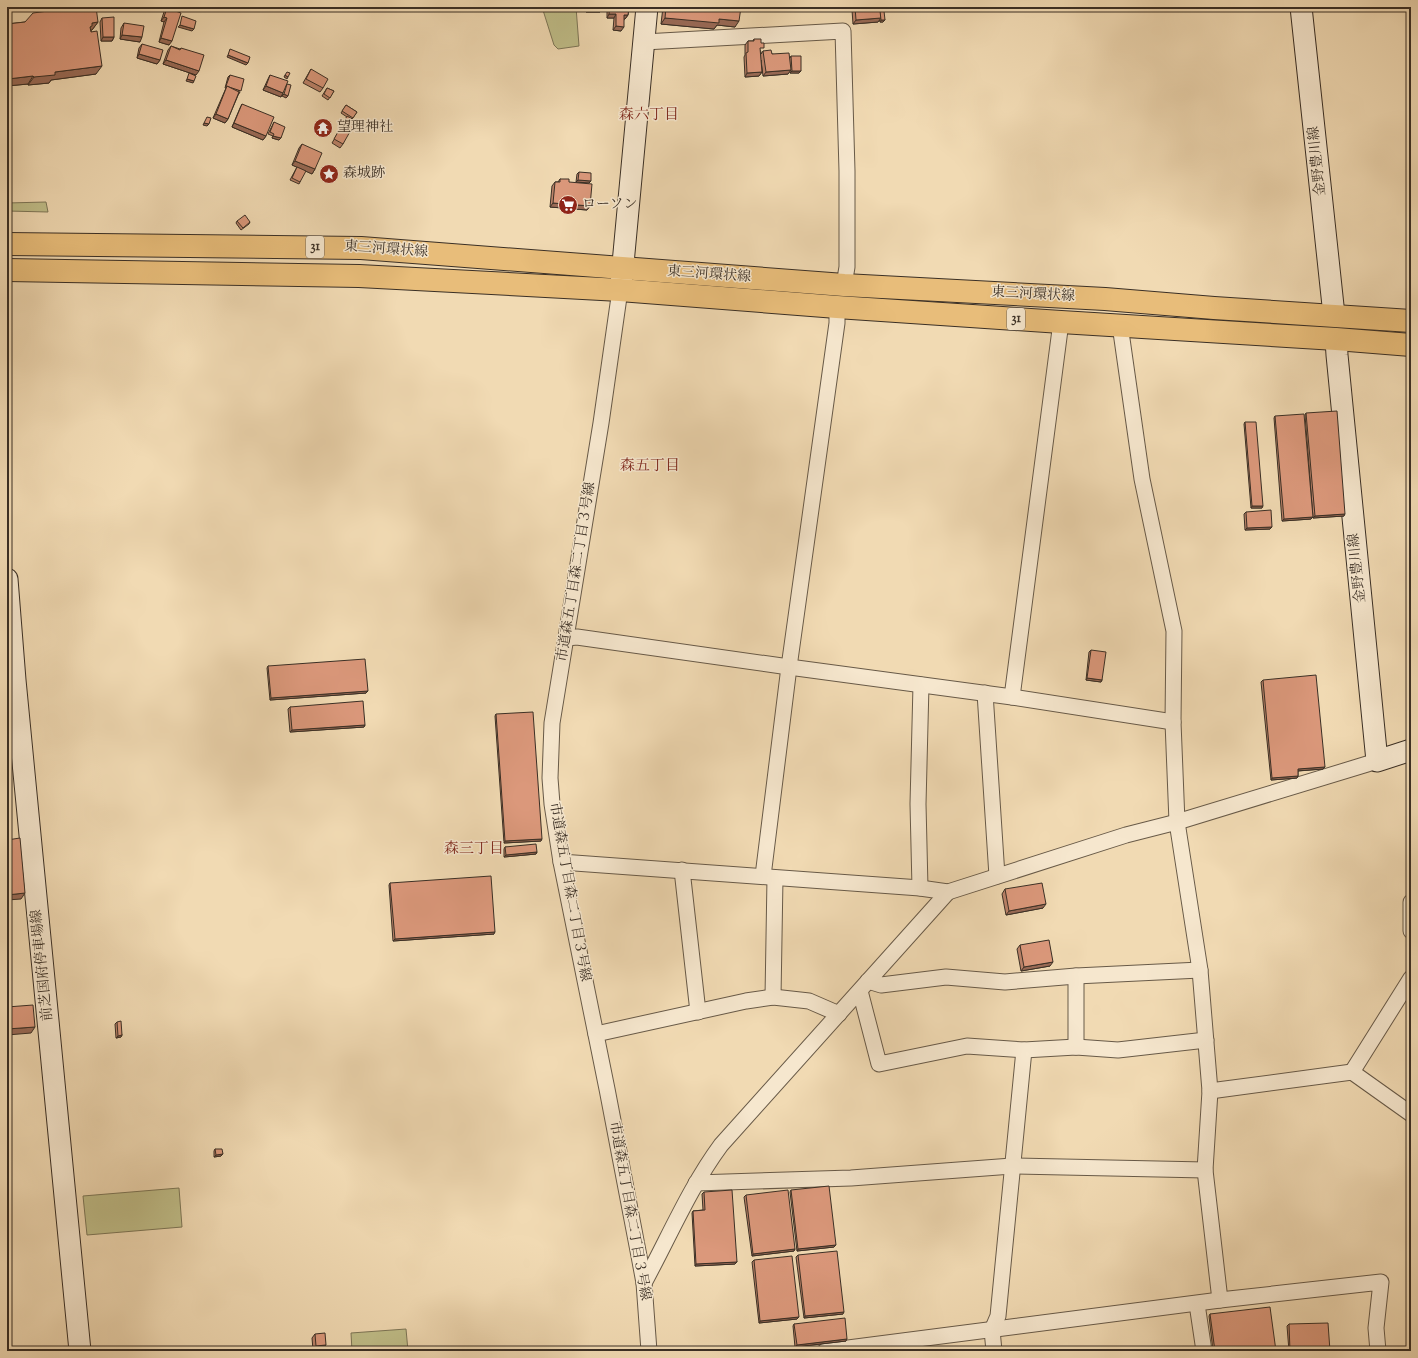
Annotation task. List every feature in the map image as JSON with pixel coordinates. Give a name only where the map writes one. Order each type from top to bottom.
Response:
[{"type":"main road","points":[[620,290],[647,7]]},
{"type":"main road","name":"金野豊川線","points":[[1301,7],[1334,315]]},
{"type":"main road","name":"東三河環状線","points":[[7,244],[361,248],[844,285],[1105,299],[1411,321]]},
{"type":"main road","name":"東三河環状線","points":[[7,270],[359,276],[620,290],[837,307],[1411,345]]},
{"type":"main road","name":"金野豊川線","points":[[1336,339],[1337,363],[1377,761]]},
{"type":"main road","name":"前芝国府停車場線","points":[[7,579],[15,680],[80,1351]]},
{"type":"main road","points":[[1377,761],[1411,750]]},
{"type":"street","points":[[644,42],[843,31],[847,171],[847,267],[844,285]]},
{"type":"street","name":"市道森五丁目森二丁目３号線","points":[[620,290],[567,638],[552,723],[550,757],[552,804],[561,862],[644,1283],[649,1351]]},
{"type":"street","points":[[773,997],[769,877],[789,667],[837,323],[837,307]]},
{"type":"street","points":[[1012,697],[1061,322]]},
{"type":"street","points":[[1120,325],[1142,479],[1174,631],[1172,722],[1178,822],[1200,970],[1210,1091],[1205,1170],[1220,1300]]},
{"type":"street","points":[[567,638],[577,637],[985,693],[1172,722]]},
{"type":"street","points":[[920,888],[918,804],[921,685]]},
{"type":"street","points":[[985,693],[997,876]]},
{"type":"street","points":[[561,862],[920,888],[948,892],[1126,835],[1178,822],[1377,761]]},
{"type":"street","points":[[682,870],[698,1012]]},
{"type":"street","points":[[644,1283],[696,1183],[721,1145],[948,892]]},
{"type":"street","points":[[1411,902],[1411,931]]},
{"type":"street","points":[[864,986],[881,986],[946,977],[1005,982],[1076,976],[1200,970]]},
{"type":"street","points":[[1076,976],[1076,1047]]},
{"type":"street","points":[[1352,1072],[1411,978]]},
{"type":"street","points":[[864,986],[879,1064],[967,1046],[1024,1050],[1076,1047],[1118,1050],[1206,1040]]},
{"type":"street","points":[[596,1034],[773,997],[809,1001],[839,1014]]},
{"type":"street","points":[[994,1351],[992,1330],[998,1316],[1024,1050]]},
{"type":"street","points":[[1210,1091],[1352,1072],[1411,1114]]},
{"type":"street","points":[[696,1183],[851,1178],[1012,1166],[1205,1170]]},
{"type":"street","points":[[825,1351],[1220,1300],[1381,1282],[1376,1328],[1378,1351]]},
{"type":"street","points":[[1197,1304],[1204,1351]]},
{"type":"shaded area","points":[[542,7],[576,7],[579,46],[558,49],[554,45]]},
{"type":"shaded area","points":[[46,202],[48,212],[7,211],[7,203]]},
{"type":"shaded area","points":[[179,1188],[182,1227],[87,1235],[83,1196]]},
{"type":"shaded area","points":[[406,1329],[408,1351],[352,1351],[351,1333]]},
{"type":"building","points":[[79,7],[96,7],[98,22],[92,23],[92,26],[90,27],[91,32],[97,31],[102,66],[55,72],[55,75],[8,79],[7,49],[10,48],[7,24],[25,22],[33,13]]},
{"type":"building","points":[[603,7],[603,8],[589,8]]},
{"type":"building","points":[[610,7],[629,7],[628,15],[624,15],[624,27],[616,26],[616,14],[609,14]]},
{"type":"building","points":[[666,7],[741,7],[739,21],[719,19],[719,23],[665,18]]},
{"type":"building","points":[[855,7],[880,7],[881,18],[856,20]]},
{"type":"building","points":[[167,8],[181,13],[172,41],[161,38],[167,18],[164,17]]},
{"type":"building","points":[[880,11],[884,11],[885,20],[881,20]]},
{"type":"building","points":[[182,16],[196,21],[194,29],[180,25]]},
{"type":"building","points":[[114,17],[114,37],[103,37],[102,18]]},
{"type":"building","points":[[124,23],[144,26],[142,37],[122,35]]},
{"type":"building","points":[[754,39],[761,39],[761,43],[764,43],[764,48],[760,48],[762,72],[747,73],[746,53],[748,52],[748,41],[754,41]]},
{"type":"building","points":[[142,44],[163,50],[160,60],[139,54]]},
{"type":"building","points":[[171,46],[180,50],[181,48],[204,55],[199,71],[166,60]]},
{"type":"building","points":[[230,49],[250,57],[248,63],[228,55]]},
{"type":"building","points":[[771,50],[772,54],[789,53],[791,70],[766,72],[763,51]]},
{"type":"building","points":[[791,56],[801,56],[801,71],[792,71]]},
{"type":"building","points":[[311,69],[328,79],[323,88],[306,79]]},
{"type":"building","points":[[287,72],[290,73],[288,77],[285,75]]},
{"type":"building","points":[[189,73],[196,76],[194,81],[187,79]]},
{"type":"building","points":[[230,75],[244,79],[241,91],[226,86]]},
{"type":"building","points":[[270,75],[288,81],[283,93],[266,86]]},
{"type":"building","points":[[287,84],[291,85],[288,96],[284,94]]},
{"type":"building","points":[[227,86],[239,92],[228,119],[216,114]]},
{"type":"building","points":[[327,88],[334,91],[330,98],[324,94]]},
{"type":"building","points":[[242,104],[274,117],[266,136],[234,123]]},
{"type":"building","points":[[346,105],[357,112],[353,118],[342,111]]},
{"type":"building","points":[[347,116],[356,121],[343,144],[334,139]]},
{"type":"building","points":[[207,117],[211,118],[209,124],[204,123]]},
{"type":"building","points":[[274,122],[285,127],[281,138],[273,136],[274,134],[270,132]]},
{"type":"building","points":[[302,144],[322,153],[315,169],[295,161]]},
{"type":"building","points":[[297,167],[306,171],[300,182],[292,178]]},
{"type":"building","points":[[579,172],[591,173],[591,181],[578,180]]},
{"type":"building","points":[[560,179],[569,179],[569,182],[592,184],[590,206],[553,203],[555,182],[560,182]]},
{"type":"building","points":[[245,215],[250,222],[243,228],[237,221]]},
{"type":"building","points":[[1337,411],[1345,514],[1315,516],[1306,413]]},
{"type":"building","points":[[1304,414],[1313,517],[1284,519],[1275,416]]},
{"type":"building","points":[[1245,422],[1256,422],[1263,506],[1252,506]]},
{"type":"building","points":[[1271,510],[1272,527],[1247,528],[1246,512]]},
{"type":"building","points":[[1091,650],[1106,652],[1102,680],[1087,678]]},
{"type":"building","points":[[365,659],[368,691],[271,698],[268,666]]},
{"type":"building","points":[[1316,675],[1325,767],[1298,769],[1298,776],[1272,778],[1263,680]]},
{"type":"building","points":[[363,701],[365,725],[292,730],[290,707]]},
{"type":"building","points":[[533,712],[542,839],[505,841],[496,714]]},
{"type":"building","points":[[20,838],[25,893],[7,895],[7,840]]},
{"type":"building","points":[[536,844],[537,852],[506,855],[505,847]]},
{"type":"building","points":[[491,876],[495,932],[395,939],[390,883]]},
{"type":"building","points":[[1042,883],[1046,904],[1009,911],[1005,889]]},
{"type":"building","points":[[1049,940],[1053,962],[1024,967],[1020,945]]},
{"type":"building","points":[[33,1005],[35,1027],[7,1029],[7,1007]]},
{"type":"building","points":[[121,1021],[122,1035],[118,1036],[117,1022]]},
{"type":"building","points":[[215,1149],[222,1149],[223,1154],[216,1155]]},
{"type":"building","points":[[829,1186],[836,1245],[798,1249],[791,1190]]},
{"type":"building","points":[[732,1190],[737,1262],[696,1264],[693,1211],[705,1210],[704,1192]]},
{"type":"building","points":[[788,1190],[795,1249],[753,1254],[746,1195]]},
{"type":"building","points":[[837,1251],[844,1312],[805,1316],[798,1255]]},
{"type":"building","points":[[792,1256],[799,1317],[760,1321],[754,1260]]},
{"type":"building","points":[[1270,1307],[1276,1351],[1215,1351],[1210,1314]]},
{"type":"building","points":[[845,1318],[847,1339],[797,1345],[794,1324]]},
{"type":"building","points":[[1328,1323],[1330,1351],[1290,1351],[1289,1324]]},
{"type":"building","points":[[325,1333],[326,1345],[316,1346],[315,1334]]},
{"type":"place","name":"望理神社","points":[[323,128]]},
{"type":"place","name":"森城跡","points":[[329,174]]},
{"type":"place","name":"ローソン","points":[[568,205]]},
{"type":"district","name":"森六丁目","points":[[649,115]]},
{"type":"district","name":"森五丁目","points":[[650,466]]},
{"type":"district","name":"森三丁目","points":[[474,849]]}]
